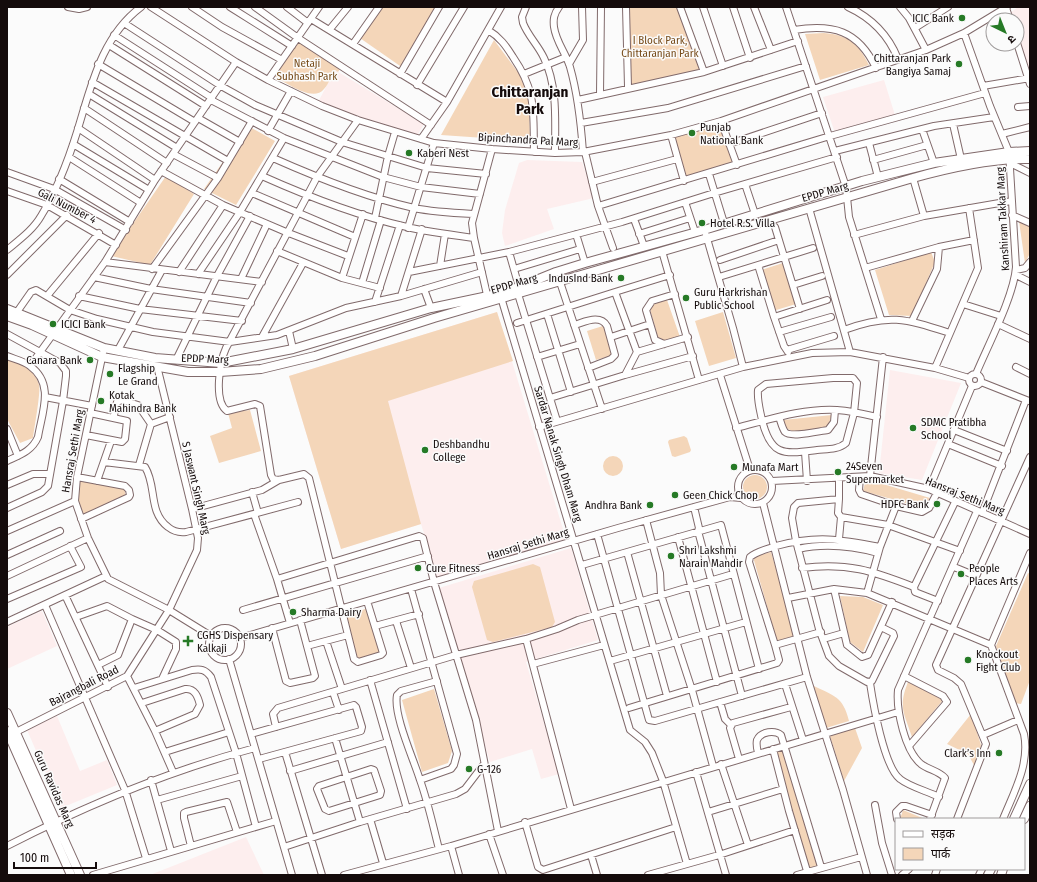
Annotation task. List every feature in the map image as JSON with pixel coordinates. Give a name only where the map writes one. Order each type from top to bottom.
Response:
[{"type":"main road","name":"EPDP Marg","points":[[7,309],[17,312],[102,357],[188,372],[220,372],[261,369],[288,363],[501,296],[560,282],[662,251],[705,234],[809,208],[942,170],[1010,158],[1030,151]]},
{"type":"main road","name":"EPDP Marg","points":[[518,291],[556,272],[696,232],[705,234],[724,223],[878,177],[934,163],[961,159],[1030,159]]},
{"type":"main road","name":"EPDP Marg","points":[[7,316],[104,348],[176,360],[221,363],[293,349],[430,308],[488,300]]},
{"type":"main road","name":"Guru Ravidas Marg","points":[[7,713],[12,731],[49,825],[71,875]]},
{"type":"main road","name":"Guru Ravidas Marg","points":[[12,731],[57,821],[80,875]]},
{"type":"main road","points":[[1014,818],[1030,784]]},
{"type":"main road","points":[[1024,818],[1030,806]]},
{"type":"street","points":[[68,7],[79,9],[86,7]]},
{"type":"street","points":[[7,250],[35,224],[47,205],[69,157],[98,64],[114,35],[141,7]]},
{"type":"street","name":"Bipinchandra Pal Marg","points":[[151,7],[236,62],[268,80],[322,106],[358,120],[434,143],[492,149],[555,153],[584,152],[671,135],[721,121],[926,50],[964,32],[1006,7]]},
{"type":"street","points":[[192,7],[222,27],[282,60]]},
{"type":"street","points":[[230,7],[292,46]]},
{"type":"street","points":[[255,7],[298,38],[431,125]]},
{"type":"street","points":[[287,7],[310,21],[330,29],[417,85],[447,102]]},
{"type":"street","points":[[330,29],[348,7]]},
{"type":"street","points":[[353,44],[379,7]]},
{"type":"street","points":[[400,74],[439,7]]},
{"type":"street","points":[[417,85],[464,7]]},
{"type":"street","points":[[421,139],[447,102],[501,7]]},
{"type":"street","points":[[526,7],[522,17],[522,23],[547,64],[551,79],[554,101],[555,153]]},
{"type":"street","points":[[559,7],[553,18],[554,28],[557,40],[569,64],[578,100],[584,152],[598,206],[613,248]]},
{"type":"street","points":[[569,64],[583,40],[582,7]]},
{"type":"street","points":[[600,94],[601,7]]},
{"type":"street","points":[[626,7],[628,88]]},
{"type":"street","points":[[680,7],[704,72]]},
{"type":"street","points":[[703,7],[723,66]]},
{"type":"street","points":[[733,7],[750,58]]},
{"type":"street","points":[[754,7],[771,50]]},
{"type":"street","points":[[786,7],[836,154],[848,196],[849,217],[881,319]]},
{"type":"street","points":[[848,7],[862,13],[884,33],[892,44],[898,59]]},
{"type":"street","points":[[915,28],[948,7]]},
{"type":"street","points":[[268,80],[310,21],[317,8]]},
{"type":"street","points":[[903,8],[926,50]]},
{"type":"street","points":[[124,23],[221,86],[255,105],[342,142],[427,168],[486,174]]},
{"type":"street","points":[[794,30],[812,27],[842,31],[854,38],[864,48],[876,68]]},
{"type":"street","points":[[488,30],[503,42],[524,74],[531,90],[533,102],[534,152]]},
{"type":"street","name":"Kanshiram Takkar Marg","points":[[964,32],[1010,158],[1011,201],[1016,272],[998,324],[976,374]]},
{"type":"street","points":[[114,35],[211,99],[268,131],[284,138],[383,177],[421,187],[480,194]]},
{"type":"street","points":[[578,100],[704,72],[798,41]]},
{"type":"street","points":[[109,45],[206,106]]},
{"type":"street","points":[[983,86],[1029,80],[1020,52]]},
{"type":"street","points":[[524,74],[566,57]]},
{"type":"street","points":[[30,366],[79,296],[105,262],[126,230],[155,180],[221,86],[236,62]]},
{"type":"street","points":[[98,64],[196,120],[240,142]]},
{"type":"street","points":[[580,123],[668,108],[806,66]]},
{"type":"street","points":[[92,82],[228,161]]},
{"type":"street","points":[[268,131],[291,91]]},
{"type":"street","points":[[598,206],[709,174],[830,136],[985,93]]},
{"type":"street","points":[[89,94],[177,148]]},
{"type":"street","points":[[1018,107],[1030,106]]},
{"type":"street","points":[[84,108],[167,163]]},
{"type":"street","points":[[729,144],[822,113]]},
{"type":"street","points":[[409,272],[509,252],[634,219],[869,143],[922,129],[994,117]]},
{"type":"street","points":[[279,480],[273,479],[271,474],[260,406],[255,404],[228,411],[225,410],[218,392],[221,363],[230,342],[306,196],[317,177],[358,120]]},
{"type":"street","points":[[152,269],[218,178],[252,121]]},
{"type":"street","points":[[721,121],[737,165]]},
{"type":"street","points":[[953,124],[961,159]]},
{"type":"street","points":[[1002,134],[1030,127]]},
{"type":"street","points":[[78,128],[155,180]]},
{"type":"street","points":[[922,129],[934,163]]},
{"type":"street","points":[[362,283],[378,219],[379,198],[383,177],[395,132]]},
{"type":"street","points":[[671,135],[684,181]]},
{"type":"street","points":[[198,274],[240,212],[284,138]]},
{"type":"street","points":[[408,228],[434,143]]},
{"type":"street","points":[[869,143],[878,177]]},
{"type":"street","points":[[73,144],[149,190]]},
{"type":"street","points":[[873,160],[927,145]]},
{"type":"street","points":[[488,300],[472,223],[492,149]]},
{"type":"street","points":[[173,154],[218,178]]},
{"type":"street","points":[[69,157],[141,203]]},
{"type":"street","points":[[273,158],[317,177],[414,208],[474,214]]},
{"type":"street","points":[[1010,158],[1030,173]]},
{"type":"street","points":[[592,182],[678,159]]},
{"type":"street","points":[[161,171],[223,205],[348,256]]},
{"type":"street","points":[[7,172],[54,189],[126,230]]},
{"type":"street","points":[[709,174],[724,223]]},
{"type":"street","points":[[262,176],[306,196],[408,228],[474,238]]},
{"type":"street","points":[[913,178],[924,216]]},
{"type":"street","points":[[59,179],[130,222]]},
{"type":"street","points":[[745,184],[755,214]]},
{"type":"street","name":"Gali Number 4","points":[[7,190],[47,205],[98,233],[116,245]]},
{"type":"street","points":[[252,193],[297,214],[354,237]]},
{"type":"street","points":[[854,235],[924,216],[1011,201]]},
{"type":"street","points":[[685,202],[696,232]]},
{"type":"street","points":[[179,272],[223,205]]},
{"type":"street","points":[[809,208],[850,352]]},
{"type":"street","points":[[935,368],[978,268],[969,208]]},
{"type":"street","points":[[342,278],[354,237],[363,214]]},
{"type":"street","points":[[8,272],[66,215]]},
{"type":"street","points":[[176,360],[207,297],[250,216]]},
{"type":"street","points":[[1012,216],[1030,223]]},
{"type":"street","points":[[639,234],[690,218]]},
{"type":"street","points":[[634,219],[644,246]]},
{"type":"street","points":[[241,278],[267,224]]},
{"type":"street","points":[[375,302],[400,225]]},
{"type":"street","points":[[775,227],[800,308]]},
{"type":"street","points":[[401,296],[422,229]]},
{"type":"street","points":[[47,296],[98,233]]},
{"type":"street","points":[[440,266],[446,234]]},
{"type":"street","points":[[576,234],[585,263]]},
{"type":"street","points":[[705,234],[719,277],[743,366]]},
{"type":"street","points":[[720,260],[779,240]]},
{"type":"street","points":[[864,268],[939,247],[974,240]]},
{"type":"street","points":[[912,321],[937,269],[939,247]]},
{"type":"street","points":[[719,277],[785,258],[813,248]]},
{"type":"street","points":[[514,269],[580,249]]},
{"type":"street","points":[[277,251],[342,278],[380,288]]},
{"type":"street","points":[[662,251],[699,380]]},
{"type":"street","points":[[509,252],[526,320],[557,421]]},
{"type":"street","points":[[105,262],[152,269],[241,278],[262,282]]},
{"type":"street","points":[[1030,262],[1024,268],[1016,272],[1030,282]]},
{"type":"street","points":[[262,337],[303,263]]},
{"type":"street","points":[[758,265],[779,332],[787,350],[794,357]]},
{"type":"street","points":[[118,350],[162,270]]},
{"type":"street","points":[[17,312],[32,291],[36,290],[70,310],[130,327],[188,337],[230,342],[289,331],[337,311],[401,296],[482,272]]},
{"type":"street","points":[[517,322],[670,275]]},
{"type":"street","points":[[793,285],[822,276]]},
{"type":"street","points":[[94,277],[151,289],[251,303]]},
{"type":"street","points":[[560,282],[602,409]]},
{"type":"street","points":[[424,289],[430,308]]},
{"type":"street","points":[[614,292],[637,352]]},
{"type":"street","points":[[664,344],[656,340],[646,310],[652,301],[675,294]]},
{"type":"street","points":[[79,296],[140,309],[242,321]]},
{"type":"street","name":"Sardar Nanak Singh Dham Marg","points":[[501,296],[630,730],[649,747],[663,781],[687,864]]},
{"type":"street","points":[[774,317],[827,300]]},
{"type":"street","points":[[963,304],[1001,316]]},
{"type":"street","points":[[547,314],[571,392]]},
{"type":"street","points":[[779,332],[831,317]]},
{"type":"street","points":[[844,330],[881,319],[912,321],[950,333]]},
{"type":"street","points":[[574,325],[601,320],[607,326],[616,351],[614,358],[588,368]]},
{"type":"street","points":[[611,337],[650,324]]},
{"type":"street","points":[[998,324],[1030,339]]},
{"type":"street","points":[[289,331],[293,349]]},
{"type":"street","points":[[7,334],[60,363],[66,371],[64,400],[48,486],[42,492],[7,508]]},
{"type":"street","points":[[625,375],[637,352],[687,335]]},
{"type":"street","points":[[787,350],[834,336]]},
{"type":"street","points":[[537,357],[580,344]]},
{"type":"street","name":"Hansraj Sethi Marg","points":[[104,348],[77,477],[75,501],[80,519],[106,576]]},
{"type":"street","points":[[539,426],[720,375],[743,366],[812,353],[850,352],[883,357],[935,368],[969,378],[976,374],[980,376],[981,382]]},
{"type":"street","points":[[7,356],[30,366],[43,382],[46,391],[36,441],[27,451],[7,461]]},
{"type":"street","points":[[550,398],[693,356]]},
{"type":"street","points":[[870,476],[883,357]]},
{"type":"street","name":"S Jaswant Singh Marg","points":[[157,366],[192,509],[198,542],[197,550],[169,610]]},
{"type":"street","points":[[1016,367],[1030,374]]},
{"type":"street","points":[[720,375],[750,470]]},
{"type":"street","points":[[833,378],[855,379],[857,383],[854,413],[849,438],[842,446],[790,453],[776,449],[770,444],[762,421],[758,403],[758,390],[766,384],[782,382],[833,378]]},
{"type":"street","points":[[969,378],[969,382],[972,386]]},
{"type":"street","points":[[972,386],[978,385],[981,382]]},
{"type":"street","points":[[897,818],[896,812],[902,806],[906,806],[931,817],[945,778],[921,764],[916,759],[909,746],[898,712],[898,690],[960,551],[1002,466],[1028,401],[981,382]]},
{"type":"street","points":[[929,489],[972,386]]},
{"type":"street","points":[[45,397],[64,400],[127,422],[125,439],[122,442],[86,435]]},
{"type":"street","points":[[115,418],[114,415],[117,402],[122,400],[140,407],[151,424],[139,466]]},
{"type":"street","points":[[736,428],[805,412],[835,410],[877,416]]},
{"type":"street","points":[[779,417],[783,430],[792,435],[828,430],[834,422],[835,410]]},
{"type":"street","points":[[151,424],[170,417]]},
{"type":"street","points":[[7,429],[18,456]]},
{"type":"street","points":[[954,430],[1007,451]]},
{"type":"street","points":[[97,481],[111,441]]},
{"type":"street","points":[[948,444],[1002,466]]},
{"type":"street","points":[[805,452],[807,481]]},
{"type":"street","points":[[957,818],[985,751],[986,744],[958,680],[936,668],[1030,457]]},
{"type":"street","points":[[104,462],[144,467],[147,470],[155,510],[160,520],[171,529],[179,532],[196,529],[298,502]]},
{"type":"street","points":[[750,470],[761,470],[766,473],[772,481],[773,486],[770,496],[763,503],[752,504],[741,498],[730,497],[738,488],[741,477],[750,470]]},
{"type":"street","points":[[7,485],[33,474],[50,474]]},
{"type":"street","points":[[192,509],[266,488],[279,480],[302,475],[308,476],[348,635],[356,661],[360,662],[382,655],[383,653],[367,601]]},
{"type":"street","name":"Hansraj Sethi Marg","points":[[772,481],[807,481],[870,476],[929,489],[955,502],[1030,534]]},
{"type":"street","points":[[77,477],[127,487],[130,496],[80,519]]},
{"type":"street","points":[[860,477],[859,490],[861,494],[896,506],[926,511],[937,493]]},
{"type":"street","points":[[839,478],[838,513],[841,516],[839,539]]},
{"type":"street","points":[[738,488],[741,498]]},
{"type":"street","points":[[252,492],[256,513],[290,623]]},
{"type":"street","name":"Hansraj Sethi Marg","points":[[240,638],[597,534],[730,497]]},
{"type":"street","points":[[839,499],[798,503],[794,507],[792,518],[802,568],[820,632],[829,656],[833,662],[870,683]]},
{"type":"street","points":[[7,531],[75,501]]},
{"type":"street","points":[[938,601],[915,592],[914,587],[955,502]]},
{"type":"street","points":[[763,503],[807,677],[843,790],[867,875]]},
{"type":"street","points":[[867,593],[879,550],[896,506]]},
{"type":"street","points":[[694,507],[699,528],[698,531],[742,696]]},
{"type":"street","points":[[841,516],[888,525],[960,551]]},
{"type":"street","points":[[646,520],[660,573],[661,595],[692,690],[713,766]]},
{"type":"street","points":[[582,565],[718,525],[722,527],[733,574],[759,668]]},
{"type":"street","points":[[7,555],[60,531]]},
{"type":"street","points":[[597,534],[648,718],[652,721],[807,677]]},
{"type":"street","points":[[277,579],[419,536],[423,538],[434,582],[476,720],[498,831]]},
{"type":"street","points":[[678,537],[717,682]]},
{"type":"street","points":[[7,576],[88,538]]},
{"type":"street","points":[[628,708],[692,690],[779,662],[749,562],[750,557],[754,554],[796,541],[839,539],[879,550]]},
{"type":"street","points":[[7,600],[81,567],[70,546]]},
{"type":"street","points":[[798,549],[813,546],[843,546],[879,550]]},
{"type":"street","points":[[627,552],[667,696]]},
{"type":"street","points":[[1003,818],[1020,777],[1027,747],[1024,734],[991,645],[1030,553]]},
{"type":"street","points":[[243,610],[428,556]]},
{"type":"street","points":[[802,568],[831,565],[873,572],[914,587]]},
{"type":"street","points":[[954,567],[976,576]]},
{"type":"street","points":[[276,727],[273,714],[278,708],[456,655],[526,639],[595,614],[733,574]]},
{"type":"street","points":[[7,622],[106,576],[169,610],[211,636]]},
{"type":"street","points":[[411,589],[457,754],[451,770],[420,780]]},
{"type":"street","points":[[788,598],[834,589],[867,593],[892,602],[952,630],[991,645]]},
{"type":"street","points":[[834,589],[844,634],[850,648],[865,658],[892,602]]},
{"type":"street","points":[[65,595],[108,687]]},
{"type":"street","points":[[45,605],[125,790],[146,858]]},
{"type":"street","points":[[76,617],[107,606],[157,630],[176,642],[176,646],[162,679]]},
{"type":"street","name":"Bajrangbali Road","points":[[12,731],[108,687],[127,676],[169,610]]},
{"type":"street","points":[[375,626],[418,614]]},
{"type":"street","points":[[98,665],[118,655],[132,619]]},
{"type":"street","points":[[272,628],[285,680],[288,683],[302,681],[315,677],[300,620]]},
{"type":"street","points":[[396,621],[411,668]]},
{"type":"street","points":[[610,661],[746,622]]},
{"type":"street","points":[[870,683],[874,679],[894,636],[891,632],[881,627]]},
{"type":"street","points":[[226,629],[233,630],[240,638],[241,647],[239,652],[229,659],[218,658],[212,653],[209,646],[211,636],[217,631],[226,629]]},
{"type":"street","points":[[775,645],[820,632]]},
{"type":"street","points":[[823,639],[844,634]]},
{"type":"street","points":[[307,646],[348,635]]},
{"type":"street","points":[[526,639],[571,809]]},
{"type":"street","points":[[326,641],[342,689]]},
{"type":"street","points":[[533,664],[604,645]]},
{"type":"street","points":[[229,659],[292,875]]},
{"type":"street","points":[[134,688],[192,670],[205,670],[211,677],[236,753],[256,827]]},
{"type":"street","points":[[127,676],[142,703],[173,772]]},
{"type":"street","points":[[904,676],[942,696],[947,702],[909,746]]},
{"type":"street","points":[[370,680],[407,809]]},
{"type":"street","points":[[437,681],[401,691],[396,697],[403,729],[427,803],[439,848]]},
{"type":"street","points":[[870,683],[876,718],[892,768],[900,780],[939,797]]},
{"type":"street","points":[[784,684],[803,740]]},
{"type":"street","points":[[142,703],[185,689],[190,688],[195,692],[200,706],[195,714],[155,731]]},
{"type":"street","points":[[333,692],[339,710]]},
{"type":"street","points":[[720,702],[725,719],[731,725],[730,728],[739,758]]},
{"type":"street","points":[[251,734],[356,705],[363,728],[361,731],[259,759]]},
{"type":"street","points":[[731,725],[736,721],[791,707]]},
{"type":"street","points":[[344,875],[383,863],[451,846],[525,822],[898,712]]},
{"type":"street","points":[[983,735],[1018,720]]},
{"type":"street","points":[[165,752],[229,732]]},
{"type":"street","points":[[758,753],[757,740],[763,734],[777,732],[781,735],[821,867]]},
{"type":"street","points":[[335,738],[360,822]]},
{"type":"street","points":[[290,771],[388,742]]},
{"type":"street","points":[[7,846],[125,790],[173,772],[255,748]]},
{"type":"street","points":[[773,749],[807,871]]},
{"type":"street","points":[[285,752],[322,875]]},
{"type":"street","points":[[284,847],[360,822],[461,792],[469,785],[484,764]]},
{"type":"street","points":[[721,764],[748,845]]},
{"type":"street","points":[[371,769],[374,770],[381,793],[329,811],[323,808],[318,787],[346,776],[371,769]]},
{"type":"street","points":[[696,772],[726,875]]},
{"type":"street","points":[[157,800],[242,776]]},
{"type":"street","points":[[151,780],[171,851]]},
{"type":"street","points":[[708,812],[784,789]]},
{"type":"street","points":[[191,846],[183,815],[186,812],[227,802],[237,832]]},
{"type":"street","points":[[875,805],[882,843],[892,875]]},
{"type":"street","points":[[370,819],[383,863]]},
{"type":"street","points":[[93,875],[146,858],[276,821]]},
{"type":"street","points":[[525,822],[540,869],[547,870],[676,827]]},
{"type":"street","points":[[648,875],[719,855],[795,830]]},
{"type":"street","points":[[489,834],[503,875]]},
{"type":"street","points":[[451,846],[459,875]]},
{"type":"street","points":[[591,855],[597,875]]},
{"type":"street","points":[[797,875],[821,867],[861,857]]},
{"type":"shaded area","points":[[1018,7],[1030,7],[1030,72],[1023,52],[1025,52],[1025,12],[1011,12]]},
{"type":"shaded area","points":[[335,70],[424,124],[417,136],[317,104]]},
{"type":"shaded area","points":[[884,80],[895,115],[835,133],[823,97]]},
{"type":"shaded area","points":[[527,160],[582,162],[594,198],[547,209],[554,229],[505,246],[502,233],[505,210],[519,163]]},
{"type":"shaded area","name":"Deshbandhu College","points":[[497,312],[566,539],[438,578],[421,524],[341,549],[289,376]]},
{"type":"shaded area","name":"SDMC Pratibha School","points":[[890,370],[961,383],[922,480],[879,473]]},
{"type":"shaded area","points":[[571,548],[598,640],[526,662],[559,774],[541,779],[532,749],[490,762],[439,588]]},
{"type":"shaded area","points":[[42,611],[57,646],[7,669],[7,627]]},
{"type":"shaded area","points":[[57,716],[80,771],[107,760],[117,785],[61,808],[27,730]]},
{"type":"shaded area","points":[[246,837],[264,875],[150,875]]},
{"type":"green space","points":[[379,7],[436,7],[403,68],[357,36]]},
{"type":"green space","name":"I Block Park, Chittaranjan Park","points":[[626,7],[678,7],[702,69],[628,87]]},
{"type":"green space","points":[[824,33],[846,38],[861,51],[869,65],[820,80],[805,34]]},
{"type":"green space","name":"Netaji Subhash Park","points":[[299,39],[342,66],[338,72],[335,70],[326,87],[319,93],[306,93],[274,76]]},
{"type":"green space","points":[[494,40],[520,75],[529,98],[530,141],[441,135]]},
{"type":"green space","points":[[719,125],[733,163],[685,178],[675,137]]},
{"type":"green space","points":[[248,126],[275,141],[236,205],[204,189]]},
{"type":"green space","points":[[166,176],[194,194],[150,265],[107,255],[130,228]]},
{"type":"green space","points":[[1019,221],[1030,226],[1030,253],[1025,263]]},
{"type":"green space","points":[[931,252],[935,262],[912,316],[889,315],[875,270]]},
{"type":"green space","points":[[783,263],[796,304],[773,311],[761,270]]},
{"type":"green space","points":[[667,300],[680,337],[665,341],[658,337],[650,309],[654,304]]},
{"type":"green space","points":[[497,312],[513,361],[388,401],[421,524],[341,549],[289,376]]},
{"type":"green space","points":[[723,312],[736,358],[709,366],[695,321]]},
{"type":"green space","points":[[606,325],[613,355],[596,360],[587,331]]},
{"type":"green space","points":[[7,359],[17,362],[31,371],[35,375],[39,385],[33,438],[20,443],[7,419]]},
{"type":"green space","points":[[250,410],[261,451],[219,463],[210,436],[232,428],[228,413]]},
{"type":"green space","points":[[832,415],[828,426],[825,429],[794,432],[786,428],[783,420]]},
{"type":"green space","points":[[684,436],[687,438],[691,450],[690,452],[675,457],[672,456],[668,442],[669,440]]},
{"type":"green space","points":[[609,456],[617,456],[623,462],[623,470],[617,476],[609,476],[603,470],[603,462]]},
{"type":"green space","points":[[755,475],[763,479],[767,487],[763,495],[755,499],[747,495],[743,487],[747,479]]},
{"type":"green space","points":[[80,478],[124,487],[126,497],[85,516],[76,499]]},
{"type":"green space","points":[[866,479],[930,498],[923,508],[863,491]]},
{"type":"green space","points":[[771,552],[796,636],[777,641],[753,557]]},
{"type":"green space","points":[[533,564],[540,567],[555,622],[552,627],[493,642],[487,640],[472,587],[474,581]]},
{"type":"green space","points":[[1028,573],[1030,574],[1030,680],[1021,704],[1014,703],[996,646]]},
{"type":"green space","points":[[840,596],[863,597],[883,605],[863,652],[850,642]]},
{"type":"green space","points":[[368,608],[381,652],[357,659],[345,616]]},
{"type":"green space","points":[[908,682],[943,700],[912,737],[903,710],[903,698]]},
{"type":"green space","points":[[812,685],[836,698],[844,706],[849,721],[826,728]]},
{"type":"green space","points":[[434,689],[452,751],[448,763],[422,772],[402,700]]},
{"type":"green space","points":[[971,714],[981,745],[975,767],[968,754],[947,744]]},
{"type":"green space","points":[[855,728],[862,748],[844,781],[830,736]]},
{"type":"green space","points":[[783,748],[818,867],[809,869],[774,751]]},
{"type":"green space","points":[[903,810],[923,818],[900,818]]},
{"type":"place","name":"ICIC Bank","points":[[962,18]]},
{"type":"place","name":"Chittaranjan Park Bangiya Samaj","points":[[959,64]]},
{"type":"place","name":"Punjab National Bank","points":[[692,133]]},
{"type":"place","name":"Kaberi Nest","points":[[409,153]]},
{"type":"place","name":"Hotel R.S. Villa","points":[[702,223]]},
{"type":"place","name":"IndusInd Bank","points":[[621,278]]},
{"type":"place","name":"Guru Harkrishan Public School","points":[[686,298]]},
{"type":"place","name":"ICICI Bank","points":[[53,324]]},
{"type":"place","name":"Canara Bank","points":[[90,360]]},
{"type":"place","name":"Flagship Le Grand","points":[[110,374]]},
{"type":"place","name":"Kotak Mahindra Bank","points":[[101,401]]},
{"type":"place","name":"SDMC Pratibha School","points":[[913,428]]},
{"type":"place","name":"Deshbandhu College","points":[[425,450]]},
{"type":"place","name":"Munafa Mart","points":[[734,467]]},
{"type":"place","name":"24Seven Supermarket","points":[[838,472]]},
{"type":"place","name":"Geen Chick Chop","points":[[675,495]]},
{"type":"place","name":"HDFC Bank","points":[[937,504]]},
{"type":"place","name":"Andhra Bank","points":[[650,505]]},
{"type":"place","name":"Shri Lakshmi Narain Mandir","points":[[671,556]]},
{"type":"place","name":"Cure Fitness","points":[[418,568]]},
{"type":"place","name":"People Places Arts","points":[[961,574]]},
{"type":"place","name":"Sharma Dairy","points":[[293,612]]},
{"type":"place","name":"CGHS Dispensary Kalkaji","points":[[188,641]]},
{"type":"place","name":"Knockout Fight Club","points":[[968,660]]},
{"type":"place","name":"Clark’s Inn","points":[[999,753]]},
{"type":"place","name":"G-126","points":[[469,769]]},
{"type":"district","name":"Chittaranjan Park","points":[[530,100]]}]
